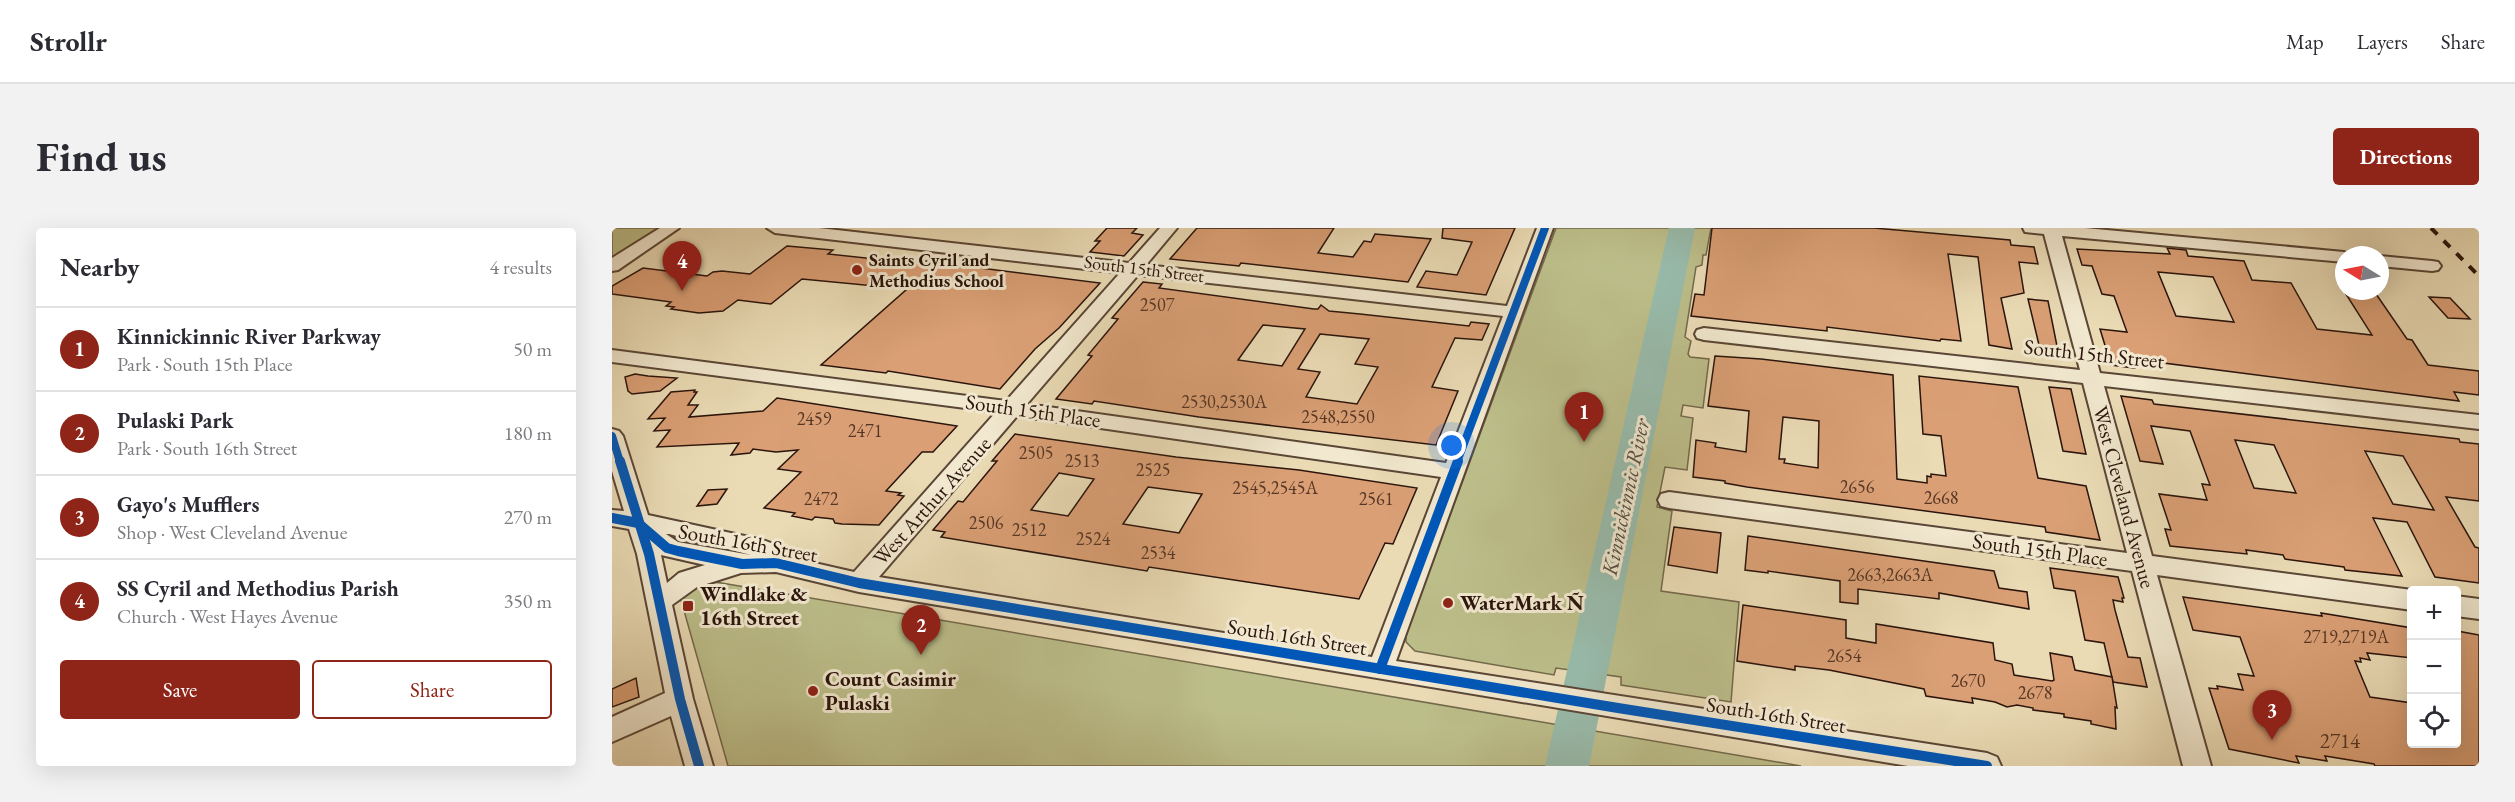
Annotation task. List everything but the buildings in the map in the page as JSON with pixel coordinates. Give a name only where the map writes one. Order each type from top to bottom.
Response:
[{"type":"street","points":[[612,266],[670,228]]},
{"type":"street","name":"South 15th Street","points":[[775,228],[1514,312]]},
{"type":"street","name":"West Arthur Avenue","points":[[859,583],[1169,228]]},
{"type":"street","points":[[1380,669],[1545,228]]},
{"type":"street","points":[[2044,229],[2335,256]]},
{"type":"street","name":"West Cleveland Avenue","points":[[2044,229],[2091,378],[2197,766]]},
{"type":"street","points":[[2389,262],[2432,266]]},
{"type":"street","name":"South 15th Street","points":[[1704,334],[2479,422]]},
{"type":"street","name":"South 15th Place","points":[[612,356],[1014,408],[1453,471]]},
{"type":"street","points":[[612,436],[649,554],[680,699],[699,766]]},
{"type":"street","name":"South 15th Place","points":[[1669,500],[2407,599]]},
{"type":"street","name":"South 16th Street","points":[[612,518],[669,526],[763,549],[776,563]]},
{"type":"street","name":"South 16th Street","points":[[638,523],[667,548],[742,564],[776,563],[859,583],[1548,697],[1987,766]]},
{"type":"street","points":[[658,603],[699,574],[742,564]]},
{"type":"street","points":[[2461,607],[2479,609]]},
{"type":"street","points":[[612,730],[680,699]]},
{"type":"green space","points":[[612,228],[659,228],[612,259]]},
{"type":"green space","points":[[1556,228],[1711,228],[1706,255],[1703,255],[1702,265],[1696,267],[1685,337],[1691,341],[1688,354],[1690,357],[1709,359],[1703,408],[1683,405],[1681,416],[1693,418],[1687,470],[1665,467],[1657,507],[1672,511],[1661,591],[1739,602],[1731,702],[1621,685],[1621,677],[1556,668],[1554,675],[1415,651],[1406,642],[1406,635]]},
{"type":"green space","points":[[710,581],[1801,766],[728,766],[681,600],[687,589]]},
{"type":"waterway","name":"Kinnickinnic River","points":[[1567,766],[1682,228]]},
{"type":"railway","points":[[2431,228],[2479,276]]},
{"type":"cycle path","points":[[1380,669],[1545,228]]},
{"type":"cycle path","points":[[612,436],[649,554],[680,699],[699,766]]},
{"type":"cycle path","points":[[612,518],[638,523],[667,548],[742,564],[776,563],[859,583],[1618,708],[1987,766]]},
{"type":"place","name":"Saints Cyril and Methodius School","points":[[857,270]]},
{"type":"place","name":"SS Cyril and Methodius Parish","points":[[682,291]]},
{"type":"place","name":"Kinnickinnic River Parkway","points":[[1584,442]]},
{"type":"place","name":"WaterMark Ñ","points":[[1448,603]]},
{"type":"place","name":"Windlake & 16th Street","points":[[688,606]]},
{"type":"place","name":"Pulaski Park","points":[[921,655]]},
{"type":"place","name":"Count Casimir Pulaski","points":[[813,691]]},
{"type":"place","name":"Gayo's Mufflers","points":[[2272,740]]}]
